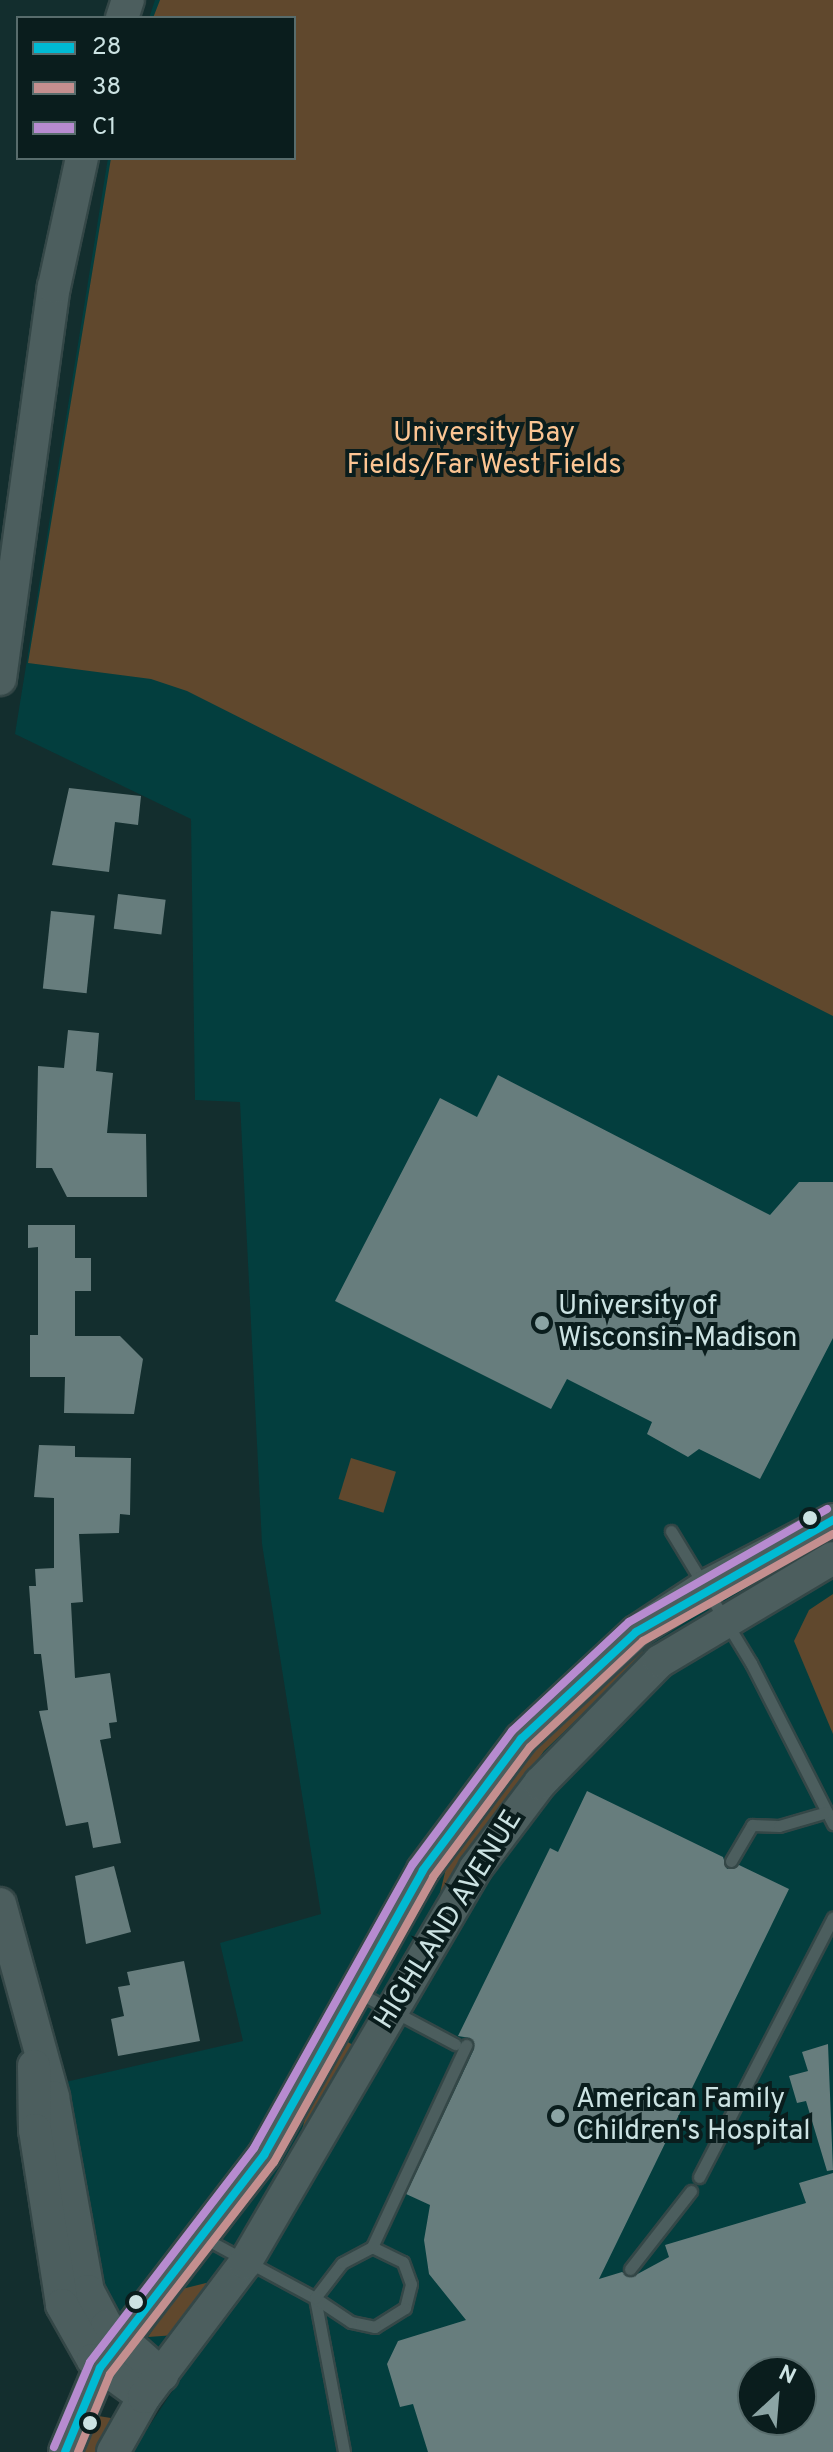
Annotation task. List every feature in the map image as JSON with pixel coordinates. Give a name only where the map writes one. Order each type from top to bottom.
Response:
[{"type":"street","points":[[0,679],[54,287],[82,160]]},
{"type":"street","name":"HIGHLAND AVENUE","points":[[65,2452],[100,2368],[264,2155],[359,1993],[432,1856],[521,1739],[604,1657],[706,1586],[833,1520]]},
{"type":"street","name":"HIGHLAND AVENUE","points":[[113,2452],[153,2386],[245,2263],[475,1869],[540,1783],[631,1685],[725,1616],[833,1558]]},
{"type":"street","points":[[0,1904],[34,2040],[59,2123],[84,2276],[94,2308],[153,2386]]},
{"type":"street","points":[[34,2040],[32,2107],[59,2295],[100,2368],[153,2386]]},
{"type":"lane","points":[[671,1531],[725,1616],[833,1824]]},
{"type":"lane","points":[[731,1861],[752,1825],[779,1826],[827,1812]]},
{"type":"lane","points":[[699,2177],[833,1917]]},
{"type":"lane","points":[[344,2452],[315,2298],[342,2263],[372,2247],[460,2044],[359,1993]]},
{"type":"lane","points":[[630,2269],[691,2191]]},
{"type":"lane","points":[[203,2238],[363,2326],[397,2317],[410,2296],[409,2272],[394,2254],[372,2247]]},
{"type":"shaded area","name":"University of Wisconsin-Madison","points":[[155,0],[833,0],[833,2452],[132,2452],[183,2375],[109,2314],[61,2083],[243,2041],[220,1943],[321,1914],[262,1544],[240,1102],[195,1100],[191,819],[15,734],[108,160],[296,160],[296,16],[150,16]]},
{"type":"green space","name":"University Bay Fields/Far West Fields","points":[[160,0],[833,0],[833,1016],[187,691],[151,679],[28,663],[111,160],[296,160],[296,16],[154,16]]},
{"type":"green space","points":[[351,1458],[396,1472],[383,1513],[338,1499]]},
{"type":"green space","points":[[833,1594],[833,1734],[794,1641],[809,1610]]},
{"type":"green space","points":[[638,1646],[645,1654],[544,1751],[439,1897],[449,1856],[530,1747]]},
{"type":"green space","points":[[344,2040],[355,2046],[298,2144],[310,2101]]},
{"type":"green space","points":[[206,2283],[211,2286],[176,2335],[148,2337],[178,2290]]},
{"type":"green space","points":[[92,2415],[111,2418],[97,2452],[79,2452]]},
{"type":"building","points":[[69,788],[141,796],[138,825],[115,822],[109,872],[52,865]]},
{"type":"building","points":[[118,894],[166,900],[161,935],[114,929]]},
{"type":"building","points":[[51,911],[95,916],[87,993],[43,989]]},
{"type":"building","points":[[68,1030],[99,1033],[96,1071],[113,1073],[107,1133],[146,1134],[147,1197],[67,1197],[52,1168],[36,1168],[38,1066],[64,1068]]},
{"type":"building","points":[[498,1075],[770,1215],[799,1182],[833,1182],[833,1338],[760,1479],[699,1449],[688,1457],[647,1434],[652,1422],[567,1379],[551,1409],[335,1301],[440,1098],[477,1117]]},
{"type":"building","points":[[28,1225],[75,1225],[75,1258],[91,1258],[91,1291],[75,1291],[75,1336],[120,1336],[143,1359],[134,1414],[64,1413],[65,1377],[30,1377],[30,1335],[38,1335],[38,1247],[28,1248]]},
{"type":"building","points":[[39,1445],[75,1446],[75,1457],[131,1458],[130,1515],[120,1514],[119,1533],[79,1534],[83,1602],[71,1603],[75,1678],[110,1673],[117,1722],[109,1723],[111,1738],[100,1740],[121,1843],[93,1848],[88,1822],[66,1826],[39,1711],[48,1710],[41,1654],[34,1654],[29,1586],[36,1586],[35,1569],[54,1568],[54,1498],[34,1497]]},
{"type":"building","points":[[587,1791],[723,1857],[727,1869],[739,1865],[789,1889],[599,2279],[622,2272],[632,2277],[669,2257],[665,2245],[806,2203],[799,2183],[833,2173],[833,2452],[428,2452],[413,2404],[400,2407],[387,2364],[398,2341],[466,2320],[429,2274],[424,2240],[430,2205],[406,2194],[474,2049],[470,2038],[458,2036],[550,1848],[558,1852]]},
{"type":"building","points":[[114,1866],[131,1932],[86,1944],[75,1876]]},
{"type":"building","points":[[184,1961],[200,2041],[118,2056],[111,2019],[124,2016],[118,1987],[130,1985],[127,1972]]},
{"type":"building","points":[[828,2044],[833,2170],[827,2171],[806,2101],[797,2103],[789,2076],[808,2071],[802,2052]]},
{"type":"transit line","name":"C1","points":[[54,2447],[90,2362],[254,2148],[413,1864],[512,1731],[629,1622],[827,1509]]},
{"type":"transit line","name":"28","points":[[65,2452],[100,2368],[264,2155],[423,1870],[521,1739],[636,1632],[833,1520]]},
{"type":"transit line","name":"38","points":[[78,2452],[110,2374],[274,2162],[433,1877],[530,1747],[643,1641],[833,1534]]},
{"type":"place","name":"University of Wisconsin-Madison","points":[[542,1323]]},
{"type":"place","name":"American Family Children's Hospital","points":[[558,2116]]}]
